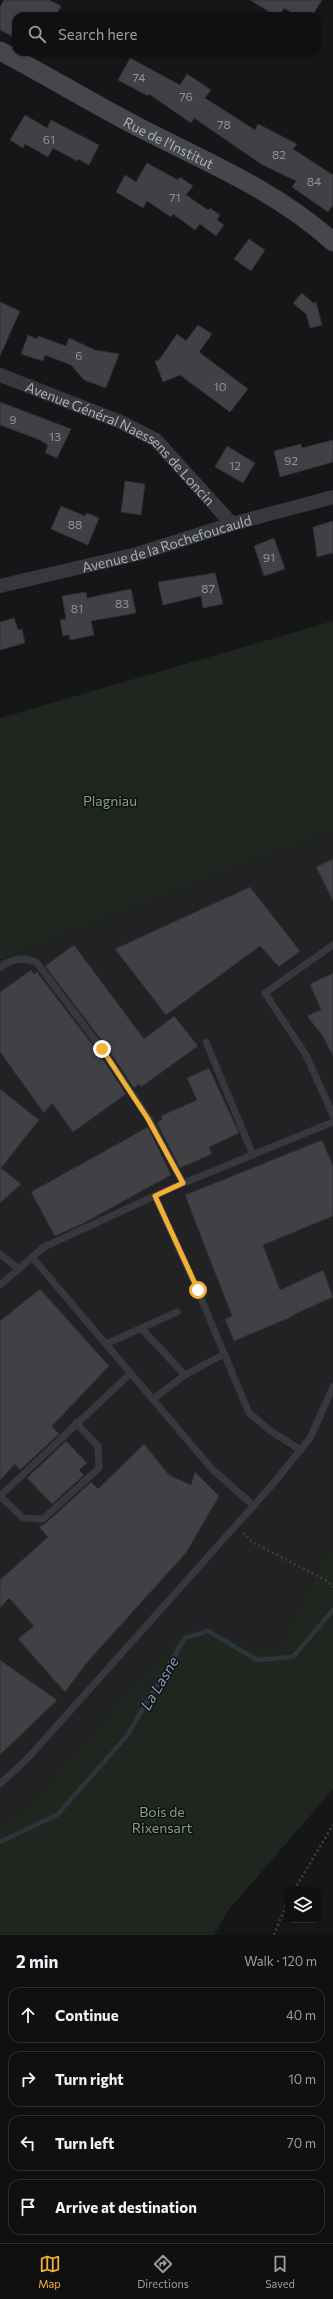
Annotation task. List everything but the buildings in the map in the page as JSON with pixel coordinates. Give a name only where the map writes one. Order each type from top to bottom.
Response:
[{"type":"street","name":"Rue de l'Institut","points":[[0,51],[142,129],[254,185],[314,226],[333,242]]},
{"type":"street","name":"Avenue Général Naessens de Loncin","points":[[0,375],[121,422],[156,440],[232,524]]},
{"type":"street","name":"Avenue de la Rochefoucauld","points":[[0,586],[136,554],[232,524],[333,497]]},
{"type":"lane","points":[[333,944],[265,993],[306,1055],[333,1114]]},
{"type":"lane","points":[[0,968],[9,961],[27,958],[36,962],[102,1049],[144,1113],[183,1183]]},
{"type":"lane","points":[[206,1042],[253,1155]]},
{"type":"lane","points":[[0,1285],[44,1247],[183,1183],[333,1122]]},
{"type":"lane","points":[[155,1196],[198,1290],[249,1413],[272,1432],[301,1450]]},
{"type":"lane","points":[[0,1254],[19,1269]]},
{"type":"lane","points":[[32,1257],[212,1469],[254,1506]]},
{"type":"lane","points":[[106,1344],[177,1312]]},
{"type":"lane","points":[[141,1328],[185,1375]]},
{"type":"lane","points":[[153,1399],[185,1375],[224,1354]]},
{"type":"lane","points":[[76,1423],[98,1446],[99,1468],[43,1519],[23,1518],[0,1496],[76,1423],[131,1372]]},
{"type":"lane","points":[[0,1784],[28,1758],[254,1506],[301,1450],[310,1438],[333,1387]]},
{"type":"path","points":[[236,1526],[252,1542],[327,1581],[333,1587]]},
{"type":"path","points":[[296,1887],[333,1824]]},
{"type":"path","points":[[274,1935],[285,1908]]},
{"type":"shaded area","points":[[333,831],[333,1542],[277,1649],[183,1631],[27,1807],[0,1825],[0,960]]},
{"type":"green space","name":"Plagniau","points":[[333,621],[333,831],[0,960],[0,718]]},
{"type":"green space","name":"Bois de Rixensart","points":[[333,1542],[333,1789],[227,1912],[214,1935],[0,1935],[0,1825],[27,1807],[183,1630],[277,1649]]},
{"type":"waterway","name":"La Lasne","points":[[0,1842],[57,1815],[126,1737],[185,1638],[208,1631],[257,1660],[293,1657],[333,1610]]},
{"type":"route","points":[[102,1049],[148,1119],[183,1183],[155,1196],[198,1290]]}]
